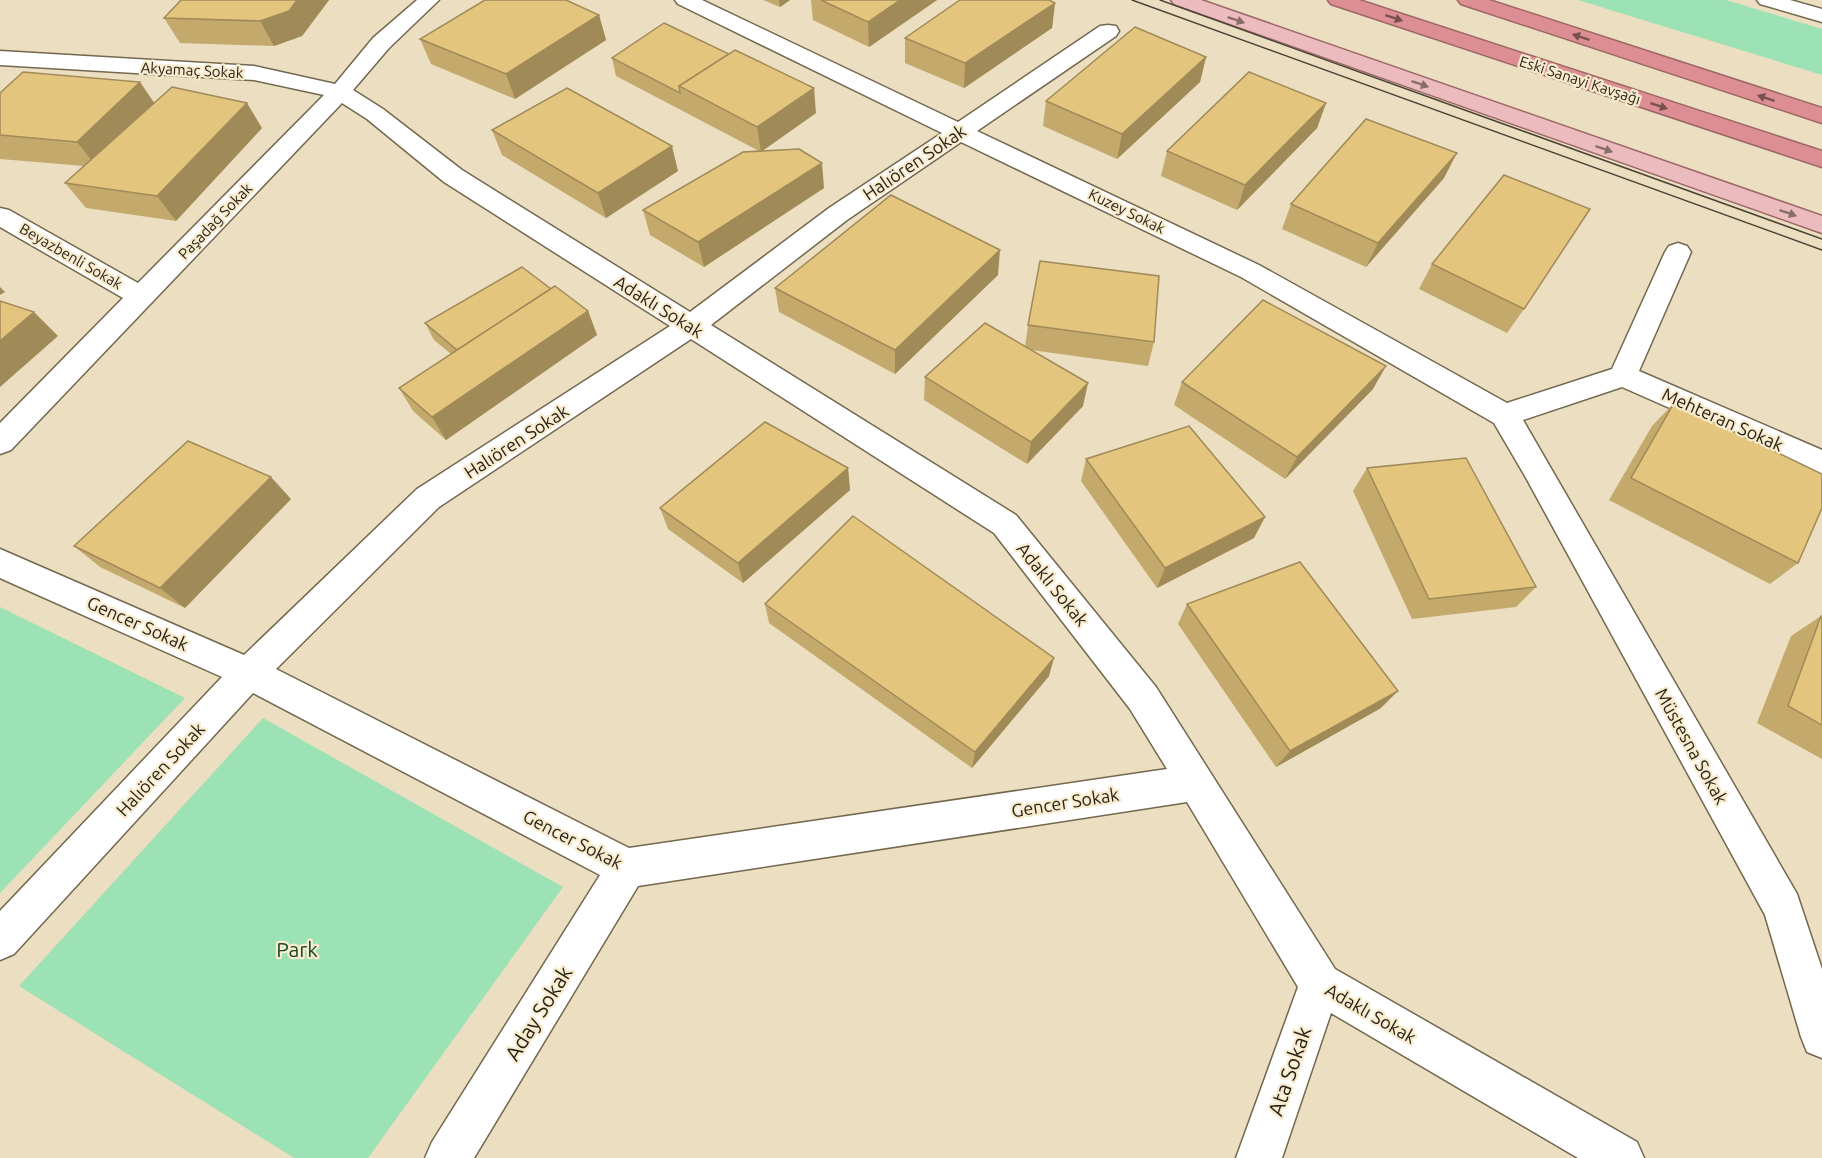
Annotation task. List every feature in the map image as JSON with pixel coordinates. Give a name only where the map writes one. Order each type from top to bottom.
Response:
[{"type":"highway","name":"Eski Sanayi Kavşağı","points":[[1338,0],[1822,159]]},
{"type":"highway","name":"Eski Sanayi Kavşağı","points":[[1405,0],[1822,137]]},
{"type":"highway","points":[[1468,0],[1822,116]]},
{"type":"main road","points":[[1181,0],[1822,225]]},
{"type":"main road","points":[[1281,12],[1822,204]]},
{"type":"street","name":"Paşadağ Sokak","points":[[0,442],[340,92],[381,43],[429,0]]},
{"type":"street","name":"Kuzey Sokak","points":[[685,0],[1250,271],[1504,415],[1536,467]]},
{"type":"street","points":[[1767,0],[1822,16]]},
{"type":"street","name":"Halıören Sokak","points":[[0,940],[249,673],[428,498],[691,326],[838,214],[1107,31]]},
{"type":"street","name":"Akyamaç Sokak","points":[[0,58],[254,73],[340,92],[375,114]]},
{"type":"street","name":"Adaklı Sokak","points":[[375,114],[453,176],[1005,524],[1143,698],[1320,984],[1621,1158]]},
{"type":"street","name":"Beyazbenli Sokak","points":[[0,216],[142,297]]},
{"type":"street","points":[[1504,415],[1623,376],[1678,252]]},
{"type":"street","name":"Mehteran Sokak","points":[[1623,376],[1822,463]]},
{"type":"street","name":"Müstesna Sokak","points":[[1536,467],[1783,908],[1822,1037]]},
{"type":"street","name":"Gencer Sokak","points":[[0,563],[249,673],[627,868],[1196,783]]},
{"type":"street","name":"Aday Sokak","points":[[448,1158],[627,868]]},
{"type":"street","name":"Ata Sokak","points":[[1259,1158],[1320,984]]},
{"type":"green space","points":[[1578,0],[1726,0],[1822,29],[1822,75]]},
{"type":"green space","points":[[0,607],[185,698],[0,893]]},
{"type":"green space","name":"Park","points":[[263,718],[563,887],[368,1158],[294,1158],[19,986]]},
{"type":"building","points":[[181,0],[297,0],[289,11],[260,21],[164,18]]},
{"type":"building","points":[[485,0],[566,0],[599,15],[506,74],[420,39]]},
{"type":"building","points":[[821,0],[900,0],[868,22]]},
{"type":"building","points":[[960,0],[1049,0],[1055,3],[965,63],[905,38]]},
{"type":"building","points":[[664,23],[729,54],[679,86],[680,93],[612,58]]},
{"type":"building","points":[[1135,27],[1206,57],[1122,134],[1046,101]]},
{"type":"building","points":[[735,50],[814,88],[757,127],[679,86]]},
{"type":"building","points":[[23,72],[140,82],[77,142],[0,135],[0,93]]},
{"type":"building","points":[[1249,72],[1326,103],[1245,185],[1167,151]]},
{"type":"building","points":[[172,87],[247,103],[157,196],[65,183]]},
{"type":"building","points":[[567,88],[672,146],[598,193],[492,130]]},
{"type":"building","points":[[1366,119],[1457,153],[1378,243],[1291,204]]},
{"type":"building","points":[[799,149],[822,163],[698,242],[643,210],[743,152]]},
{"type":"building","points":[[1504,175],[1590,209],[1524,309],[1432,264]]},
{"type":"building","points":[[891,195],[1000,250],[895,350],[775,288]]},
{"type":"building","points":[[1040,261],[1159,276],[1154,342],[1028,325]]},
{"type":"building","points":[[522,267],[551,289],[457,350],[425,323]]},
{"type":"building","points":[[555,286],[588,311],[432,417],[399,388]]},
{"type":"building","points":[[1263,300],[1386,366],[1297,457],[1182,382]]},
{"type":"building","points":[[0,301],[34,312],[0,341]]},
{"type":"building","points":[[985,323],[1088,383],[1031,442],[925,377]]},
{"type":"building","points":[[1674,403],[1822,474],[1822,508],[1798,563],[1631,478]]},
{"type":"building","points":[[765,422],[848,468],[738,563],[660,508]]},
{"type":"building","points":[[1189,426],[1265,517],[1165,568],[1086,459]]},
{"type":"building","points":[[188,441],[271,477],[160,588],[74,546]]},
{"type":"building","points":[[1466,458],[1536,587],[1429,599],[1367,468]]},
{"type":"building","points":[[853,516],[1054,658],[975,752],[765,604]]},
{"type":"building","points":[[1300,562],[1398,691],[1290,751],[1187,604]]},
{"type":"building","points":[[1822,617],[1822,725],[1788,706]]},
{"type":"tram line","points":[[1132,0],[1822,250]]},
{"type":"tram line","points":[[1160,0],[1822,239]]}]
